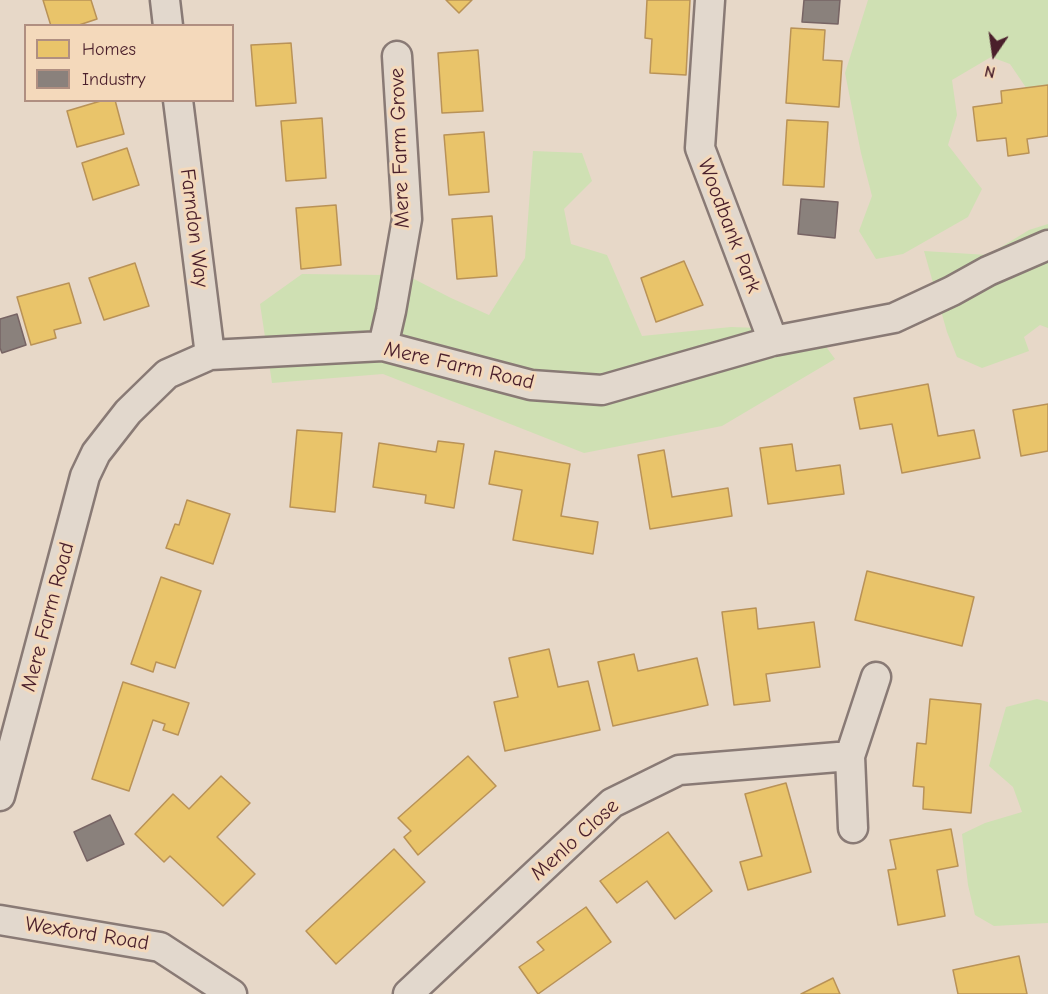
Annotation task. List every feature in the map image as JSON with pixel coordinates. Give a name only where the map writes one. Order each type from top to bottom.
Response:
[{"type":"street","points":[[165,0],[168,24]]},
{"type":"street","name":"Woodbank Park","points":[[710,0],[700,148],[773,341]]},
{"type":"street","name":"Mere Farm Grove","points":[[383,346],[392,311],[407,219],[397,56]]},
{"type":"street","name":"Farndon Way","points":[[178,102],[210,355]]},
{"type":"street","name":"Mere Farm Road","points":[[0,796],[85,476],[96,453],[128,412],[167,374],[210,355],[383,346],[531,385],[602,390],[773,341],[894,318],[1048,245]]},
{"type":"street","points":[[853,828],[850,756],[876,677]]},
{"type":"street","name":"Menlo Close","points":[[408,994],[612,802],[679,770],[850,756]]},
{"type":"street","name":"Wexford Road","points":[[0,920],[160,947],[232,994]]},
{"type":"green space","points":[[868,0],[1048,0],[1048,108],[1031,95],[1010,64],[991,57],[952,80],[957,115],[948,145],[982,189],[968,217],[903,254],[876,259],[859,231],[872,196],[845,73]]},
{"type":"green space","points":[[533,151],[582,153],[592,181],[564,209],[571,244],[607,255],[642,336],[731,327],[814,330],[835,359],[722,426],[584,453],[383,374],[272,383],[260,304],[302,274],[385,275],[412,278],[489,315],[525,258]]},
{"type":"green space","points":[[1048,224],[1048,328],[1040,325],[1024,337],[1029,351],[982,368],[957,357],[947,332],[924,251],[988,255],[1029,230]]},
{"type":"green space","points":[[1037,699],[1048,702],[1048,923],[994,926],[975,915],[968,885],[962,834],[985,823],[1022,812],[1013,787],[989,766],[1006,707]]},
{"type":"building: Homes","points":[[43,0],[91,0],[97,19],[82,24],[50,24]]},
{"type":"building: Homes","points":[[446,0],[472,0],[459,13]]},
{"type":"building: Homes","points":[[647,0],[690,0],[686,75],[650,73],[652,39],[645,38]]},
{"type":"building: Homes","points":[[791,28],[825,30],[823,60],[842,61],[839,107],[786,103]]},
{"type":"building: Homes","points":[[291,43],[296,103],[256,106],[251,45]]},
{"type":"building: Homes","points":[[478,50],[483,111],[442,113],[438,53]]},
{"type":"building: Homes","points":[[1048,85],[1048,136],[1027,139],[1029,153],[1008,156],[1006,138],[977,141],[973,107],[1002,103],[1001,91]]},
{"type":"building: Homes","points":[[97,102],[116,102],[124,134],[77,147],[67,111]]},
{"type":"building: Homes","points":[[322,118],[326,178],[286,181],[281,121]]},
{"type":"building: Homes","points":[[787,120],[828,122],[824,187],[783,185]]},
{"type":"building: Homes","points":[[484,132],[489,192],[449,195],[444,135]]},
{"type":"building: Homes","points":[[127,148],[139,185],[93,200],[82,163]]},
{"type":"building: Homes","points":[[336,205],[341,265],[301,269],[296,208]]},
{"type":"building: Homes","points":[[492,216],[497,276],[457,279],[452,219]]},
{"type":"building: Homes","points":[[684,261],[703,305],[656,322],[641,278]]},
{"type":"building: Homes","points":[[135,263],[149,306],[104,320],[89,278]]},
{"type":"building: Homes","points":[[69,283],[81,323],[54,330],[56,338],[31,345],[17,297]]},
{"type":"building: Homes","points":[[928,384],[938,436],[974,430],[980,458],[902,473],[892,424],[860,429],[854,398]]},
{"type":"building: Homes","points":[[1048,404],[1048,451],[1021,456],[1013,410]]},
{"type":"building: Homes","points":[[297,430],[342,433],[335,512],[290,507]]},
{"type":"building: Homes","points":[[438,441],[464,444],[454,508],[425,503],[426,495],[373,487],[379,443],[436,452]]},
{"type":"building: Homes","points":[[792,444],[796,471],[840,465],[844,494],[768,504],[760,448]]},
{"type":"building: Homes","points":[[664,450],[672,497],[728,488],[732,516],[650,529],[638,455]]},
{"type":"building: Homes","points":[[495,451],[570,464],[561,516],[598,522],[593,554],[513,540],[522,490],[489,484]]},
{"type":"building: Homes","points":[[187,500],[230,514],[213,564],[166,548],[175,524],[179,525]]},
{"type":"building: Homes","points":[[867,571],[974,597],[962,646],[855,620]]},
{"type":"building: Homes","points":[[161,577],[201,591],[175,668],[156,662],[153,672],[131,664]]},
{"type":"building: Homes","points":[[756,608],[758,629],[814,622],[820,667],[766,674],[770,701],[734,705],[722,612]]},
{"type":"building: Homes","points":[[549,649],[558,687],[588,681],[600,730],[505,751],[494,702],[518,697],[509,658]]},
{"type":"building: Homes","points":[[634,654],[638,671],[697,658],[708,705],[613,726],[598,662]]},
{"type":"building: Homes","points":[[123,682],[189,703],[178,735],[163,730],[165,724],[153,720],[129,791],[92,779]]},
{"type":"building: Homes","points":[[930,699],[981,704],[971,813],[923,809],[924,787],[913,786],[917,743],[926,744]]},
{"type":"building: Homes","points":[[468,756],[496,786],[418,855],[404,837],[411,831],[398,818]]},
{"type":"building: Homes","points":[[221,776],[250,803],[217,837],[255,874],[223,906],[170,856],[164,862],[135,834],[173,794],[189,809]]},
{"type":"building: Homes","points":[[786,783],[811,872],[748,890],[740,862],[762,856],[745,794]]},
{"type":"building: Homes","points":[[951,829],[958,866],[937,870],[945,916],[898,925],[888,870],[896,869],[890,840]]},
{"type":"building: Homes","points":[[668,832],[712,891],[675,919],[647,881],[617,903],[600,881]]},
{"type":"building: Homes","points":[[394,849],[425,882],[336,964],[306,931]]},
{"type":"building: Homes","points":[[586,907],[611,942],[538,994],[519,967],[544,950],[537,942]]},
{"type":"building: Homes","points":[[1019,956],[1027,994],[958,994],[953,970]]},
{"type":"building: Homes","points":[[833,978],[840,994],[801,994]]},
{"type":"building: Industry","points":[[804,0],[840,0],[838,24],[802,22]]},
{"type":"building: Industry","points":[[801,199],[838,202],[835,238],[798,234]]},
{"type":"building: Industry","points":[[17,314],[26,345],[2,353],[0,319]]},
{"type":"building: Industry","points":[[110,815],[124,844],[87,861],[74,832]]}]
